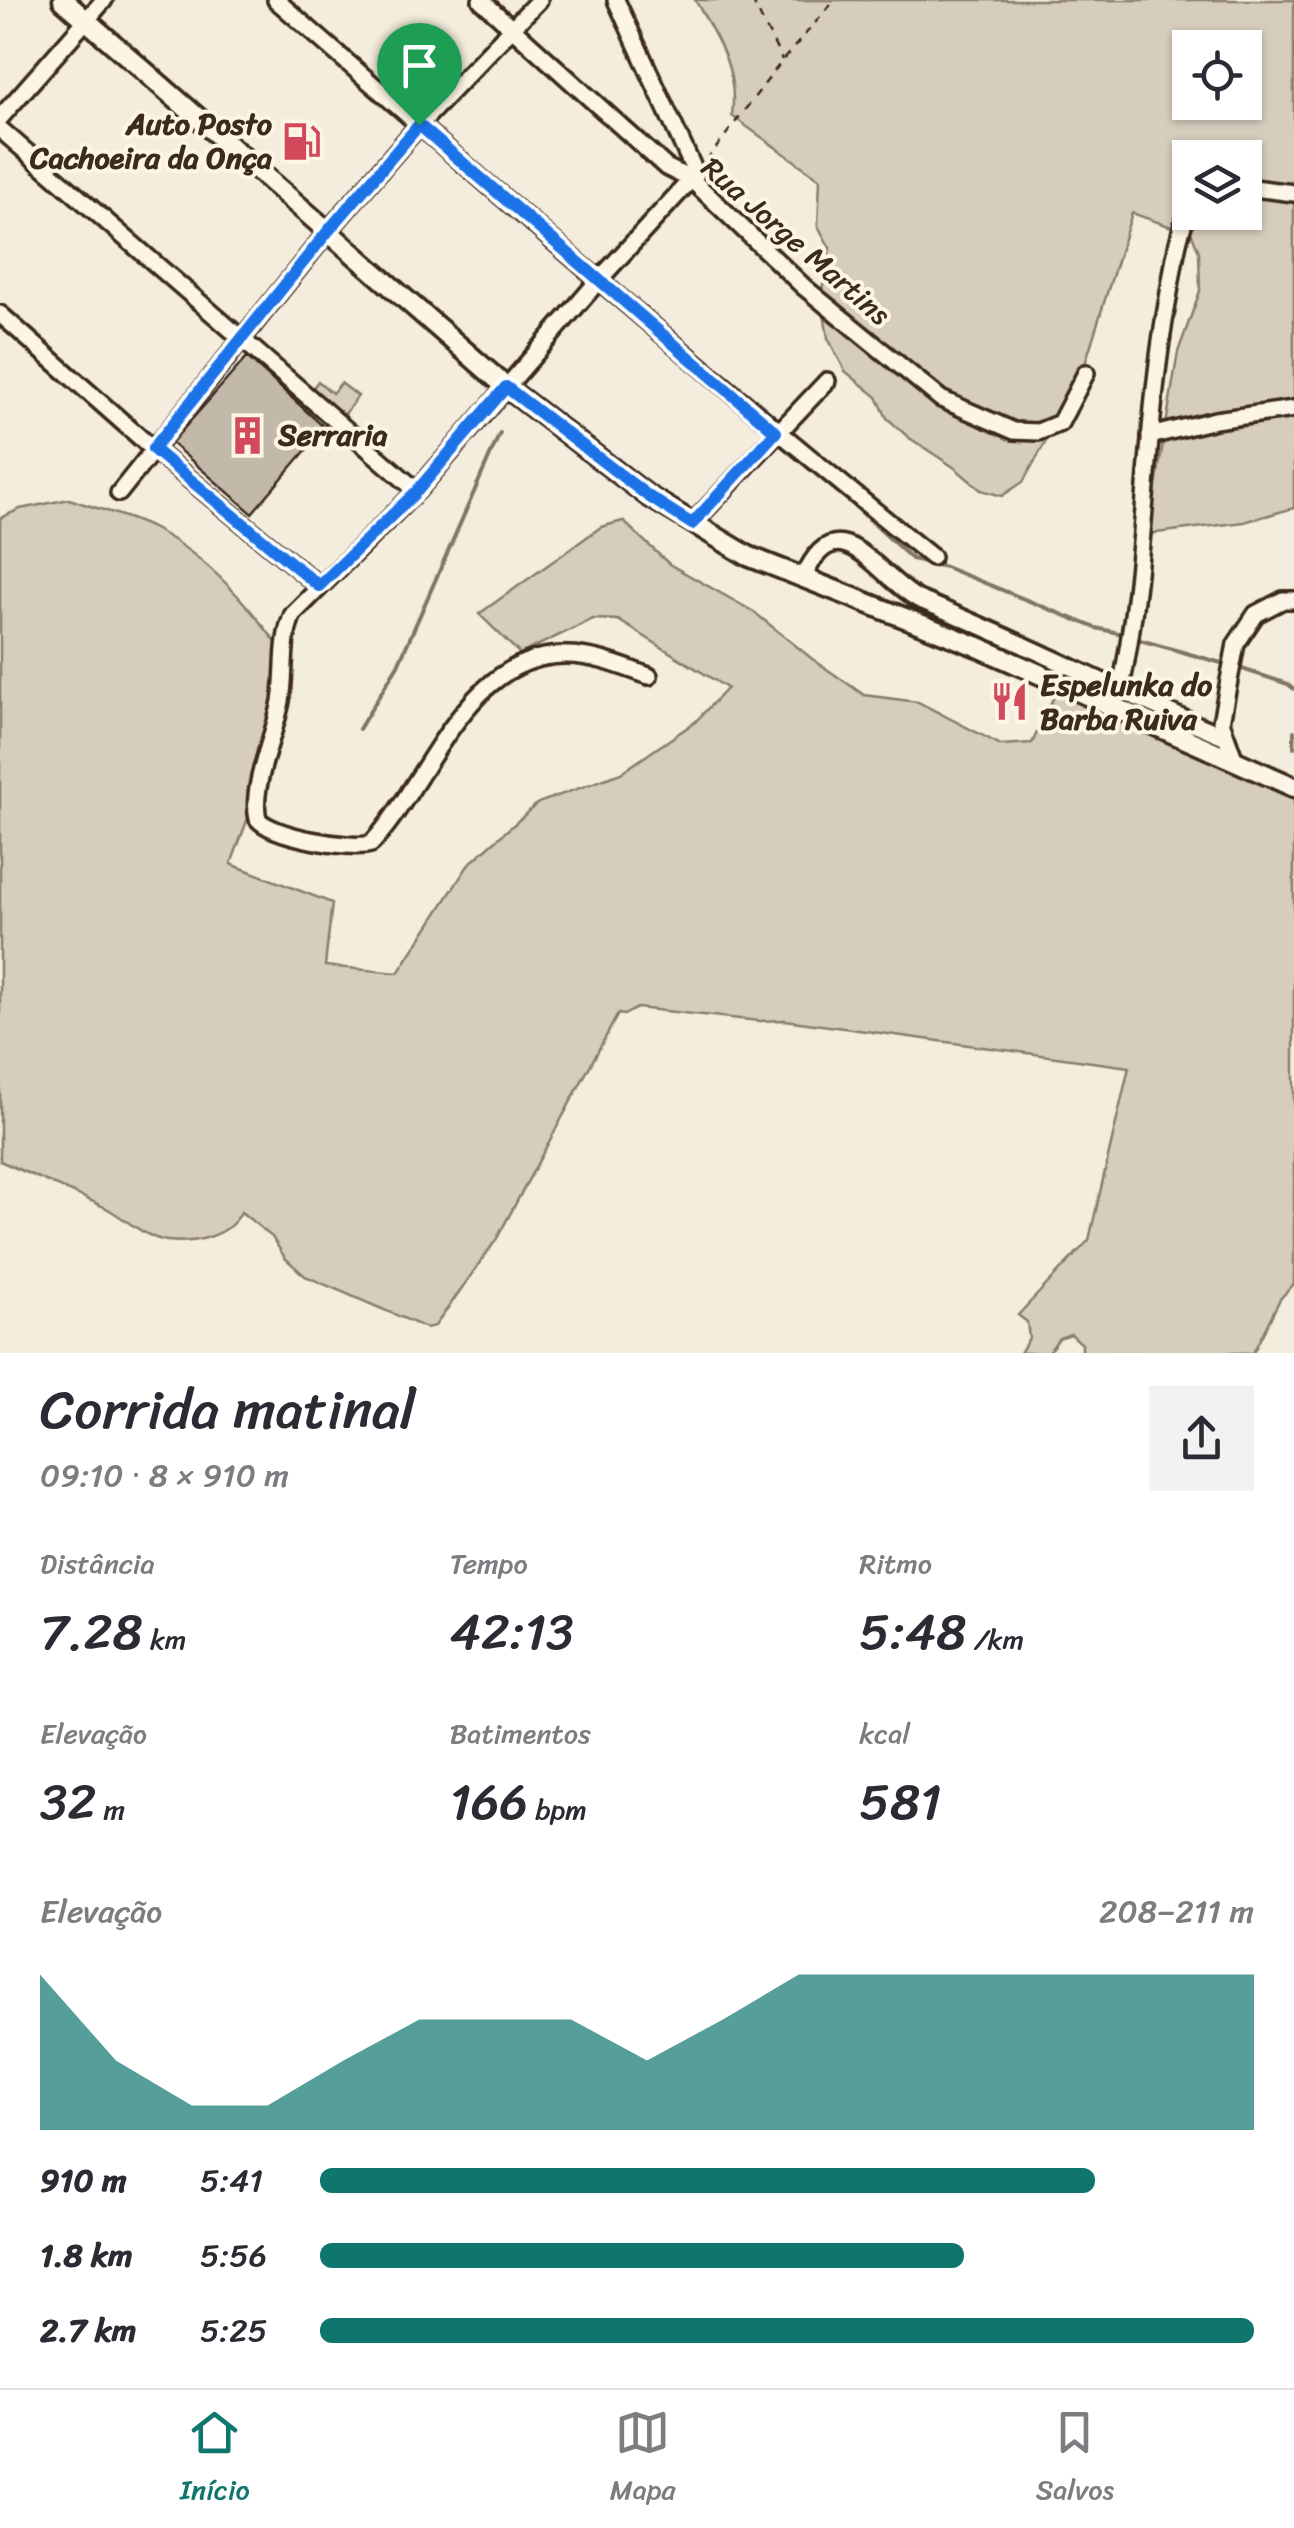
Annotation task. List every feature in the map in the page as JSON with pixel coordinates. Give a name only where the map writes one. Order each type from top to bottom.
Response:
[{"type":"main road","points":[[62,0],[506,387],[648,496],[748,556],[976,646],[1294,787]]},
{"type":"street","points":[[0,118],[104,0]]},
{"type":"street","points":[[276,0],[598,282],[932,558]]},
{"type":"street","name":"Rua Jorge Martins","points":[[481,0],[666,166],[694,177],[804,288],[941,399],[1014,432],[1038,432],[1060,422],[1086,373]]},
{"type":"street","points":[[119,493],[329,230],[419,125],[539,0]]},
{"type":"street","points":[[616,0],[694,177],[417,491],[293,614],[288,624],[281,704],[256,812],[267,828],[359,848],[371,844],[420,781],[446,731],[489,685],[515,669],[528,662],[566,655],[608,662],[649,676]]},
{"type":"street","points":[[0,129],[417,491]]},
{"type":"street","points":[[1262,189],[1294,193]]},
{"type":"street","points":[[1120,692],[1136,599],[1161,338],[1182,230]]},
{"type":"street","points":[[0,314],[153,449],[319,586]]},
{"type":"street","points":[[692,524],[828,380]]},
{"type":"street","points":[[1150,436],[1215,420],[1294,409]]},
{"type":"street","points":[[803,579],[820,549],[832,544],[851,545],[901,590],[918,599],[1040,650],[1120,692],[1224,736]]},
{"type":"street","points":[[1234,761],[1221,722],[1231,660],[1244,628],[1267,607],[1294,600]]},
{"type":"path","points":[[752,0],[782,61]]},
{"type":"path","points":[[694,177],[782,61],[835,0]]},
{"type":"shaded area","points":[[695,0],[1294,0],[1294,508],[1244,522],[1148,534],[1178,352],[1200,291],[1199,252],[1192,234],[1181,230],[1262,230],[1262,140],[1172,140],[1172,227],[1132,213],[1079,383],[1023,482],[1002,496],[981,490],[908,437],[887,418],[877,397],[845,371],[828,338],[821,296],[830,248],[818,226],[820,179],[732,116],[732,83],[718,42]]},
{"type":"shaded area","points":[[318,381],[332,393],[341,383],[358,396],[342,418],[309,393]]},
{"type":"shaded area","points":[[69,499],[146,525],[176,542],[213,571],[245,604],[288,659],[261,783],[231,864],[332,903],[325,966],[398,973],[469,864],[538,803],[621,773],[695,722],[727,688],[618,620],[593,619],[520,654],[479,614],[601,527],[623,521],[669,564],[754,612],[864,695],[918,702],[1001,745],[1032,743],[1057,690],[1294,792],[1294,1284],[1280,1299],[1253,1353],[1082,1353],[1082,1344],[1071,1334],[1059,1338],[1048,1353],[1020,1353],[1029,1338],[1027,1322],[1018,1315],[1089,1240],[1129,1067],[785,1020],[759,1021],[637,1008],[618,1014],[496,1240],[435,1326],[426,1328],[305,1276],[285,1258],[272,1237],[241,1212],[228,1228],[209,1237],[167,1241],[143,1232],[93,1202],[0,1161],[0,518],[20,509]]},
{"type":"building","name":"Serraria","points":[[247,357],[325,428],[252,513],[171,443]]},
{"type":"waterway","points":[[359,729],[398,665],[500,433]]},
{"type":"waterway","points":[[834,487],[912,559],[945,567],[1096,628],[1123,634]]},
{"type":"waterway","points":[[1140,640],[1225,664]]},
{"type":"waterway","points":[[1242,669],[1294,689]]},
{"type":"waterway","points":[[1294,731],[1294,747]]},
{"type":"place","name":"Auto Posto Cachoeira da Onça","points":[[302,141]]},
{"type":"place","name":"Serraria","points":[[248,435]]},
{"type":"place","name":"Espelunka do Barba Ruiva","points":[[1010,702]]},
{"type":"route","points":[[419,125],[776,432],[692,524],[648,496],[506,387],[417,491],[319,586],[153,449],[419,125]]}]
